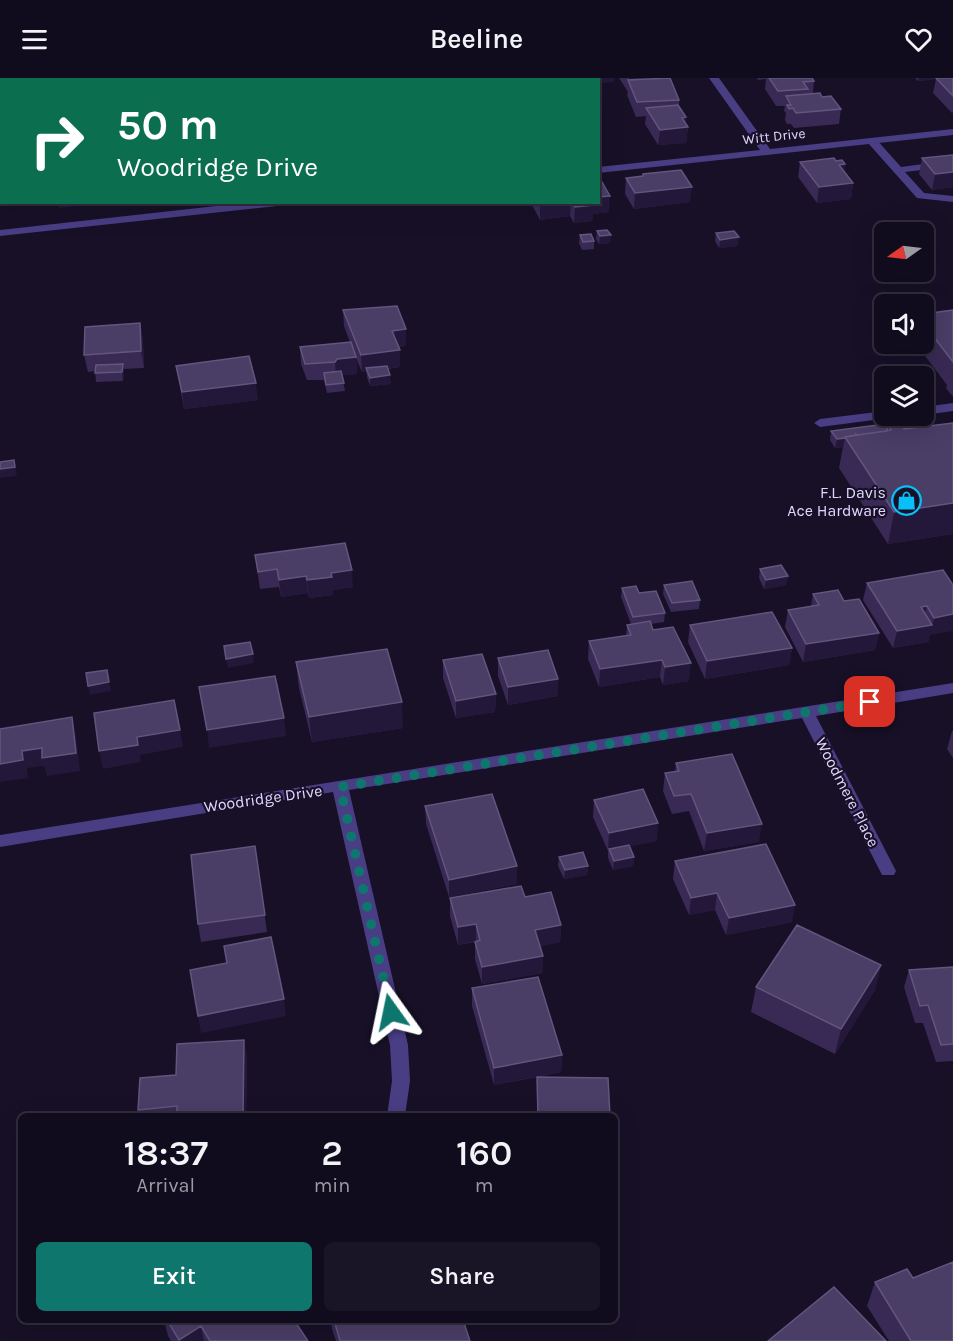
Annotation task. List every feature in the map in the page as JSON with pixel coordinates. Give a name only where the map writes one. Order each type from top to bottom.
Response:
[{"type":"street","points":[[714,78],[767,152]]},
{"type":"street","name":"Witt Drive","points":[[600,170],[953,132]]},
{"type":"street","points":[[872,141],[921,196],[953,198]]},
{"type":"street","points":[[897,170],[953,163]]},
{"type":"street","points":[[162,204],[164,215]]},
{"type":"street","points":[[0,233],[267,204]]},
{"type":"street","points":[[934,410],[953,407]]},
{"type":"street","points":[[820,423],[874,416]]},
{"type":"street","name":"Woodridge Drive","points":[[0,841],[220,803],[340,787],[953,688]]},
{"type":"street","name":"Woodmere Place","points":[[807,712],[888,871]]},
{"type":"street","points":[[340,787],[369,906],[400,1055],[397,1113]]},
{"type":"building","points":[[670,78],[679,100],[637,102],[628,80]]},
{"type":"building","points":[[769,78],[812,78],[814,81],[803,82],[808,89],[778,91]]},
{"type":"building","points":[[936,78],[953,78],[953,96]]},
{"type":"building","points":[[820,93],[822,97],[831,96],[841,109],[796,113],[787,105],[791,105],[786,96]]},
{"type":"building","points":[[678,105],[686,117],[682,118],[688,127],[660,130],[646,108]]},
{"type":"building","points":[[953,155],[953,172],[935,174],[922,158]]},
{"type":"building","points":[[834,158],[836,161],[842,160],[845,164],[839,165],[853,183],[819,187],[800,162]]},
{"type":"building","points":[[681,170],[692,187],[635,193],[626,178],[643,176],[643,174]]},
{"type":"building","points":[[600,182],[602,182],[610,196],[600,197]]},
{"type":"building","points":[[573,204],[593,205],[575,207]]},
{"type":"building","points":[[607,230],[611,235],[600,236],[597,231]]},
{"type":"building","points":[[734,231],[739,237],[720,240],[716,233]]},
{"type":"building","points":[[591,234],[594,241],[583,242],[580,235]]},
{"type":"building","points":[[397,306],[406,329],[392,331],[400,350],[361,355],[343,310]]},
{"type":"building","points":[[953,310],[953,362],[934,337],[934,313]]},
{"type":"building","points":[[140,323],[141,351],[84,355],[85,327]]},
{"type":"building","points":[[351,342],[356,357],[337,359],[335,362],[305,364],[300,347]]},
{"type":"building","points":[[249,356],[256,383],[182,392],[176,366]]},
{"type":"building","points":[[123,364],[122,372],[95,373],[96,365]]},
{"type":"building","points":[[387,366],[390,375],[370,378],[366,368]]},
{"type":"building","points":[[341,371],[344,383],[326,385],[324,373]]},
{"type":"building","points":[[953,423],[953,503],[894,512],[845,437],[891,430],[889,426],[902,426],[904,429]]},
{"type":"building","points":[[888,426],[887,431],[856,434],[837,439],[831,431]]},
{"type":"building","points":[[902,426],[922,427],[904,429]]},
{"type":"building","points":[[14,460],[15,467],[0,469],[0,462]]},
{"type":"building","points":[[345,543],[352,570],[331,573],[332,577],[307,580],[306,576],[279,580],[277,569],[258,572],[255,555]]},
{"type":"building","points":[[781,565],[788,576],[766,580],[760,569]]},
{"type":"building","points":[[943,570],[953,585],[953,614],[934,618],[927,606],[921,607],[932,625],[897,631],[867,583]]},
{"type":"building","points":[[692,581],[700,600],[672,603],[664,585]]},
{"type":"building","points":[[636,586],[639,593],[656,591],[665,613],[633,617],[622,588]]},
{"type":"building","points":[[838,590],[844,601],[859,599],[879,633],[806,644],[788,610],[819,605],[813,594]]},
{"type":"building","points":[[772,612],[792,648],[707,661],[690,625]]},
{"type":"building","points":[[650,621],[653,630],[673,627],[691,663],[665,667],[662,660],[600,669],[589,641],[631,635],[627,625]]},
{"type":"building","points":[[250,642],[253,654],[226,659],[224,646]]},
{"type":"building","points":[[387,649],[402,702],[309,717],[296,662]]},
{"type":"building","points":[[548,650],[558,679],[508,687],[498,658]]},
{"type":"building","points":[[482,654],[496,694],[456,701],[443,660]]},
{"type":"building","points":[[107,670],[109,682],[88,686],[86,673]]},
{"type":"building","points":[[275,676],[284,718],[207,730],[199,687]]},
{"type":"building","points":[[174,700],[180,730],[137,737],[138,745],[99,751],[94,713]]},
{"type":"building","points":[[72,717],[76,753],[42,758],[42,748],[22,751],[23,760],[0,764],[0,729]]},
{"type":"building","points":[[732,754],[762,824],[707,833],[691,794],[674,796],[665,773],[679,771],[676,763]]},
{"type":"building","points":[[643,789],[658,823],[609,833],[594,800]]},
{"type":"building","points":[[492,794],[517,866],[449,880],[425,806]]},
{"type":"building","points":[[766,844],[795,905],[729,918],[717,893],[691,898],[675,861]]},
{"type":"building","points":[[629,845],[634,857],[614,861],[609,849]]},
{"type":"building","points":[[255,846],[265,915],[198,924],[191,855]]},
{"type":"building","points":[[583,852],[588,866],[565,870],[559,857]]},
{"type":"building","points":[[521,886],[525,897],[551,892],[561,925],[535,930],[543,956],[482,967],[475,942],[480,940],[476,924],[458,927],[450,898]]},
{"type":"building","points":[[797,925],[881,965],[841,1029],[756,987]]},
{"type":"building","points":[[271,937],[284,999],[198,1016],[190,970],[227,963],[224,946]]},
{"type":"building","points":[[953,967],[953,1044],[941,1045],[928,1005],[920,1006],[909,970]]},
{"type":"building","points":[[538,977],[562,1055],[494,1068],[472,988]]},
{"type":"building","points":[[244,1040],[243,1113],[177,1113],[177,1106],[138,1110],[140,1078],[176,1075],[177,1044]]},
{"type":"building","points":[[537,1077],[608,1078],[610,1113],[538,1113]]},
{"type":"building","points":[[953,1262],[953,1341],[911,1341],[875,1282],[907,1269],[913,1278]]},
{"type":"building","points":[[834,1287],[886,1341],[768,1341]]},
{"type":"building","points":[[169,1323],[296,1323],[308,1341],[210,1341],[201,1326],[179,1340]]},
{"type":"building","points":[[335,1323],[464,1323],[470,1341],[340,1341]]},
{"type":"place","name":"F.L. Davis Ace Hardware","points":[[907,501]]},
{"type":"route","points":[[391,1012],[369,906],[340,787],[870,702]]}]
